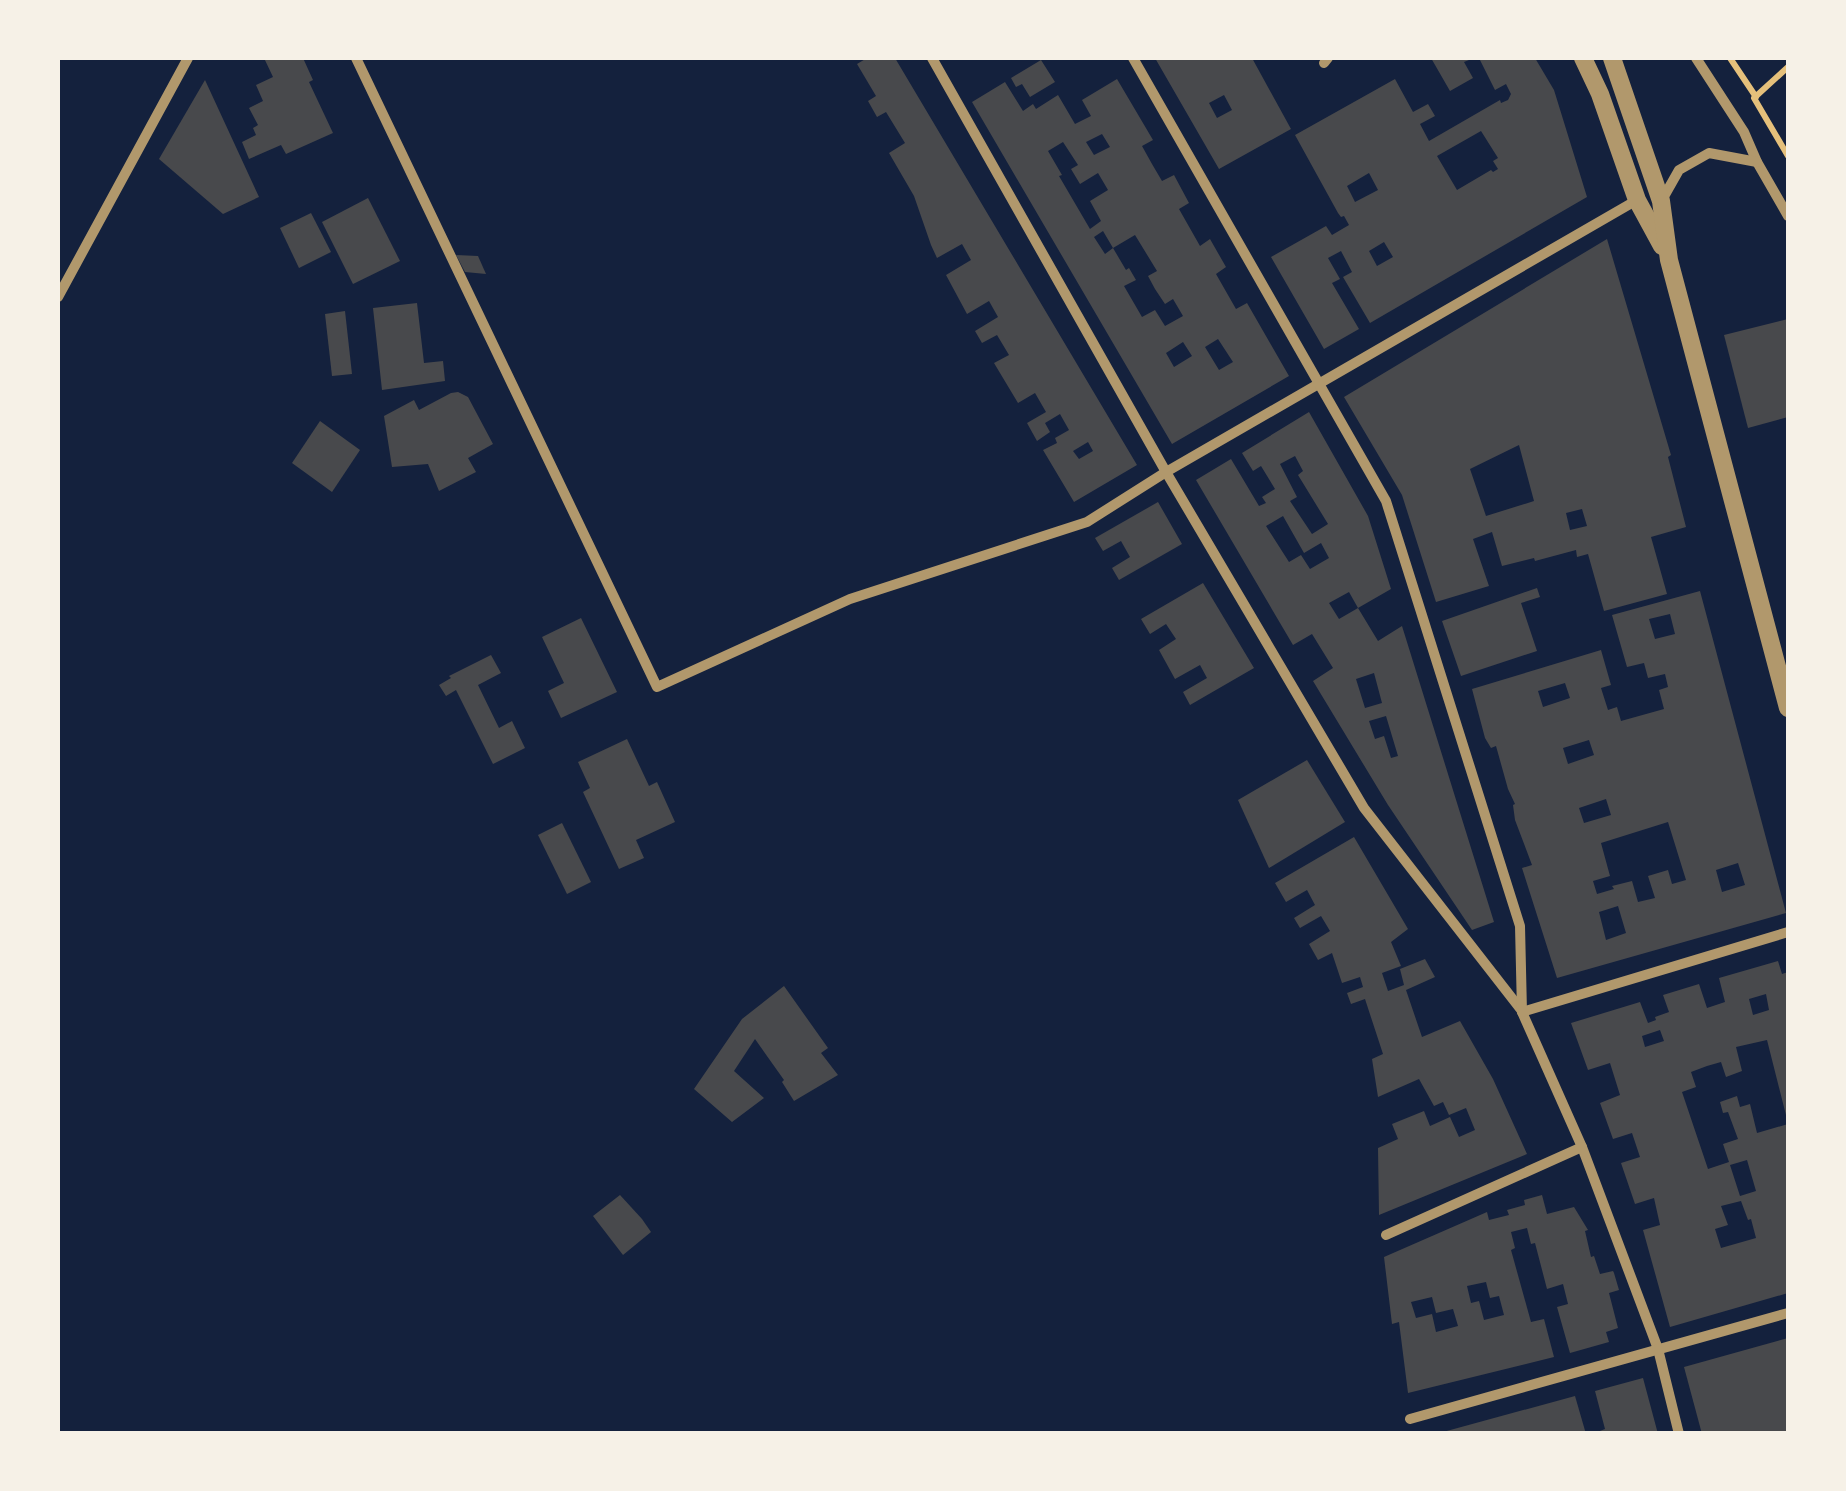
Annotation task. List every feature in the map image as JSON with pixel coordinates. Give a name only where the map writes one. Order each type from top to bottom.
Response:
[{"type":"street","points":[[58,297],[188,58]]},
{"type":"street","points":[[356,58],[658,687],[850,598],[1087,522],[1166,472],[1637,200]]},
{"type":"street","points":[[932,58],[1166,472],[1364,808],[1522,1012],[1582,1147],[1658,1349],[1679,1434]]},
{"type":"street","points":[[1134,58],[1386,501],[1520,926],[1522,1012]]},
{"type":"street","points":[[1583,58],[1600,94],[1637,200],[1669,260]]},
{"type":"street","points":[[1612,58],[1661,201],[1669,260],[1788,708]]},
{"type":"street","points":[[1696,58],[1744,132],[1788,216]]},
{"type":"street","points":[[1661,201],[1680,170],[1709,153],[1757,162]]},
{"type":"street","points":[[1522,1012],[1788,932]]},
{"type":"street","points":[[1386,1236],[1582,1147]]},
{"type":"street","points":[[1410,1418],[1788,1313]]},
{"type":"path","points":[[1730,58],[1756,96],[1788,156]]},
{"type":"path","points":[[1756,96],[1788,67]]},
{"type":"building","points":[[264,58],[303,58],[313,80],[309,82],[333,133],[286,154],[281,145],[249,159],[242,142],[256,135],[253,128],[258,125],[249,108],[263,101],[256,85],[273,77]]},
{"type":"building","points":[[867,58],[895,58],[1137,465],[1074,502],[1043,450],[1069,430],[1060,414],[1045,423],[1050,432],[1037,441],[1027,423],[1046,412],[1035,393],[1018,403],[994,363],[1009,355],[997,335],[982,343],[975,331],[998,317],[989,301],[967,314],[946,275],[971,260],[962,244],[937,258],[914,196],[889,153],[905,143],[886,112],[877,117],[868,101],[876,96],[857,64]],"holes":[[[1088,442],[1093,451],[1079,459],[1073,451]]]},
{"type":"building","points":[[1155,58],[1252,58],[1291,129],[1219,169]],"holes":[[[1224,95],[1232,110],[1217,118],[1209,103]]]},
{"type":"building","points":[[1431,58],[1474,58],[1464,62],[1473,78],[1450,91]]},
{"type":"building","points":[[1479,58],[1535,58],[1554,90],[1587,197],[1370,323],[1343,277],[1352,272],[1341,251],[1328,258],[1340,279],[1332,283],[1359,329],[1324,349],[1271,257],[1326,226],[1332,235],[1349,225],[1338,213],[1295,135],[1395,79],[1413,112],[1428,104],[1435,116],[1420,124],[1429,141],[1500,100],[1508,100],[1511,94],[1506,84],[1495,90]],"holes":[[[1481,131],[1498,158],[1493,161],[1498,169],[1457,190],[1437,156]],[[1369,173],[1378,190],[1355,202],[1347,186]],[[1384,242],[1393,257],[1377,266],[1369,251]]]},
{"type":"building","points":[[1041,60],[1055,82],[1030,97],[1022,84],[1016,87],[1011,78]]},
{"type":"building","points":[[1117,79],[1153,140],[1142,146],[1152,164],[1162,181],[1174,175],[1189,203],[1179,209],[1200,246],[1210,239],[1226,267],[1216,274],[1236,309],[1247,303],[1289,376],[1172,444],[972,102],[1005,82],[1023,111],[1033,104],[1036,109],[1058,95],[1075,124],[1091,116],[1082,100]],"holes":[[[1102,134],[1110,147],[1094,155],[1086,142]],[[1063,142],[1078,165],[1071,169],[1080,184],[1098,173],[1108,190],[1090,201],[1101,221],[1090,229],[1059,176],[1062,175],[1048,151]],[[1103,231],[1113,248],[1105,254],[1094,237]],[[1135,235],[1157,271],[1148,276],[1155,289],[1165,304],[1173,299],[1183,316],[1165,326],[1155,310],[1142,317],[1124,286],[1136,280],[1113,248]],[[1218,339],[1233,362],[1219,370],[1205,347]],[[1183,342],[1192,356],[1174,367],[1166,353]]]},
{"type":"building","points":[[205,80],[259,197],[223,214],[159,159]]},
{"type":"building","points":[[368,198],[400,261],[353,284],[322,222]]},
{"type":"building","points":[[311,213],[331,252],[299,268],[280,228]]},
{"type":"building","points":[[1607,239],[1671,455],[1668,457],[1686,527],[1651,537],[1667,594],[1604,611],[1588,554],[1577,557],[1576,550],[1502,566],[1492,532],[1473,539],[1489,586],[1436,602],[1402,495],[1344,397]],"holes":[[[1519,445],[1534,501],[1486,516],[1470,469]],[[1582,509],[1587,526],[1570,530],[1566,513]]]},
{"type":"building","points":[[456,255],[478,256],[486,274],[465,272]]},
{"type":"building","points":[[417,303],[424,363],[443,361],[445,381],[382,390],[373,308]]},
{"type":"building","points":[[345,311],[352,374],[332,376],[325,314]]},
{"type":"building","points":[[1788,319],[1788,417],[1748,428],[1724,335]]},
{"type":"building","points":[[458,392],[468,397],[493,444],[468,458],[476,472],[439,491],[428,464],[392,467],[384,416],[414,400],[419,410]]},
{"type":"building","points":[[1309,412],[1368,516],[1391,589],[1358,608],[1378,641],[1402,626],[1494,922],[1472,930],[1388,805],[1313,681],[1333,668],[1312,634],[1293,645],[1196,480],[1231,459],[1259,506],[1266,503],[1262,497],[1275,489],[1261,466],[1253,471],[1242,453]],"holes":[[[1295,456],[1303,471],[1298,475],[1328,524],[1312,534],[1290,501],[1297,497],[1280,464]],[[1283,516],[1304,553],[1321,543],[1329,558],[1310,569],[1301,555],[1289,562],[1266,526]],[[1349,592],[1358,608],[1339,619],[1329,603]],[[1374,673],[1382,703],[1365,708],[1356,679]],[[1386,716],[1398,756],[1391,758],[1384,736],[1375,739],[1369,721]]]},
{"type":"building","points":[[320,421],[360,450],[332,492],[292,463]]},
{"type":"building","points":[[1158,502],[1182,544],[1119,580],[1112,568],[1130,557],[1121,541],[1103,551],[1095,538]]},
{"type":"building","points":[[1203,583],[1254,668],[1190,705],[1183,692],[1207,678],[1200,665],[1175,679],[1159,650],[1176,639],[1166,624],[1150,634],[1141,619]]},
{"type":"building","points":[[1537,588],[1540,597],[1521,603],[1537,651],[1461,676],[1442,621]]},
{"type":"building","points":[[1700,591],[1786,913],[1557,978],[1522,868],[1532,865],[1515,820],[1515,804],[1496,746],[1491,748],[1485,738],[1472,689],[1601,650],[1611,685],[1601,688],[1608,710],[1617,707],[1621,721],[1664,709],[1659,690],[1668,687],[1665,674],[1648,678],[1644,663],[1627,667],[1612,615]],"holes":[[[1670,614],[1675,634],[1655,639],[1649,619]],[[1565,683],[1570,698],[1543,707],[1538,691]],[[1589,740],[1594,755],[1568,764],[1563,748]],[[1606,799],[1611,815],[1584,823],[1579,808]],[[1668,822],[1686,880],[1672,884],[1668,870],[1648,876],[1655,898],[1638,902],[1632,881],[1597,894],[1593,881],[1610,876],[1601,843]],[[1738,863],[1745,885],[1722,892],[1716,870]],[[1618,906],[1626,933],[1606,940],[1599,912]]]},
{"type":"building","points":[[581,618],[617,692],[561,718],[548,691],[564,683],[542,637]]},
{"type":"building","points":[[491,655],[501,673],[478,685],[499,728],[512,721],[525,748],[493,764],[456,690],[446,696],[439,685]]},
{"type":"building","points":[[627,739],[649,786],[657,782],[675,822],[636,840],[644,858],[619,869],[583,792],[590,788],[578,762]]},
{"type":"building","points":[[1307,760],[1345,822],[1269,868],[1238,800]]},
{"type":"building","points":[[562,823],[591,882],[567,894],[538,835]]},
{"type":"building","points":[[1354,837],[1408,929],[1391,942],[1401,966],[1382,973],[1388,991],[1404,985],[1400,969],[1425,959],[1435,977],[1406,990],[1422,1037],[1460,1021],[1493,1079],[1527,1154],[1379,1215],[1378,1148],[1398,1139],[1392,1124],[1424,1111],[1430,1126],[1450,1117],[1459,1137],[1475,1130],[1466,1108],[1449,1115],[1443,1102],[1434,1106],[1419,1079],[1378,1097],[1372,1059],[1383,1054],[1365,999],[1351,1004],[1347,993],[1363,987],[1360,977],[1342,983],[1332,953],[1318,960],[1309,944],[1330,931],[1321,916],[1300,928],[1294,918],[1315,905],[1307,890],[1286,902],[1275,883]]},
{"type":"building","points":[[1778,961],[1782,974],[1788,972],[1788,1123],[1767,1040],[1736,1047],[1742,1071],[1726,1077],[1721,1062],[1707,1066],[1691,1072],[1696,1087],[1682,1092],[1708,1169],[1729,1162],[1723,1144],[1738,1139],[1720,1102],[1737,1096],[1740,1107],[1750,1104],[1757,1133],[1788,1124],[1788,1293],[1670,1327],[1643,1230],[1660,1225],[1654,1198],[1635,1204],[1621,1163],[1640,1157],[1632,1133],[1613,1139],[1600,1103],[1620,1095],[1610,1063],[1588,1070],[1571,1023],[1640,1002],[1648,1023],[1669,1012],[1663,995],[1699,984],[1707,1008],[1725,1002],[1719,978]],"holes":[[[1766,994],[1769,1010],[1753,1015],[1749,999]],[[1660,1030],[1664,1041],[1645,1047],[1642,1036]],[[1747,1160],[1756,1191],[1740,1196],[1730,1165]],[[1741,1201],[1756,1238],[1721,1248],[1715,1229],[1728,1225],[1721,1206]]]},
{"type":"building","points":[[784,986],[828,1048],[821,1053],[838,1075],[794,1101],[755,1039],[734,1071],[764,1098],[732,1122],[694,1089],[742,1019]]},
{"type":"building","points":[[620,1195],[651,1232],[623,1255],[593,1216]]},
{"type":"building","points":[[1542,1195],[1547,1214],[1574,1207],[1588,1230],[1585,1231],[1591,1257],[1594,1256],[1600,1274],[1614,1273],[1619,1290],[1609,1293],[1618,1328],[1606,1332],[1609,1342],[1570,1353],[1557,1307],[1568,1304],[1563,1284],[1547,1289],[1527,1228],[1511,1232],[1515,1248],[1511,1250],[1531,1322],[1544,1319],[1554,1357],[1408,1393],[1399,1322],[1392,1324],[1384,1257],[1487,1212],[1489,1220],[1509,1215],[1507,1210],[1525,1205],[1524,1200]],"holes":[[[1486,1282],[1490,1298],[1499,1296],[1504,1315],[1484,1320],[1479,1301],[1471,1303],[1467,1286]],[[1432,1297],[1436,1313],[1453,1309],[1458,1326],[1436,1332],[1432,1314],[1416,1318],[1411,1302]]]},
{"type":"building","points":[[1788,1338],[1788,1434],[1702,1434],[1684,1367]]},
{"type":"building","points":[[1643,1378],[1658,1434],[1592,1434],[1605,1429],[1595,1391]]},
{"type":"building","points":[[1575,1396],[1586,1434],[1443,1434],[1443,1432]]}]
